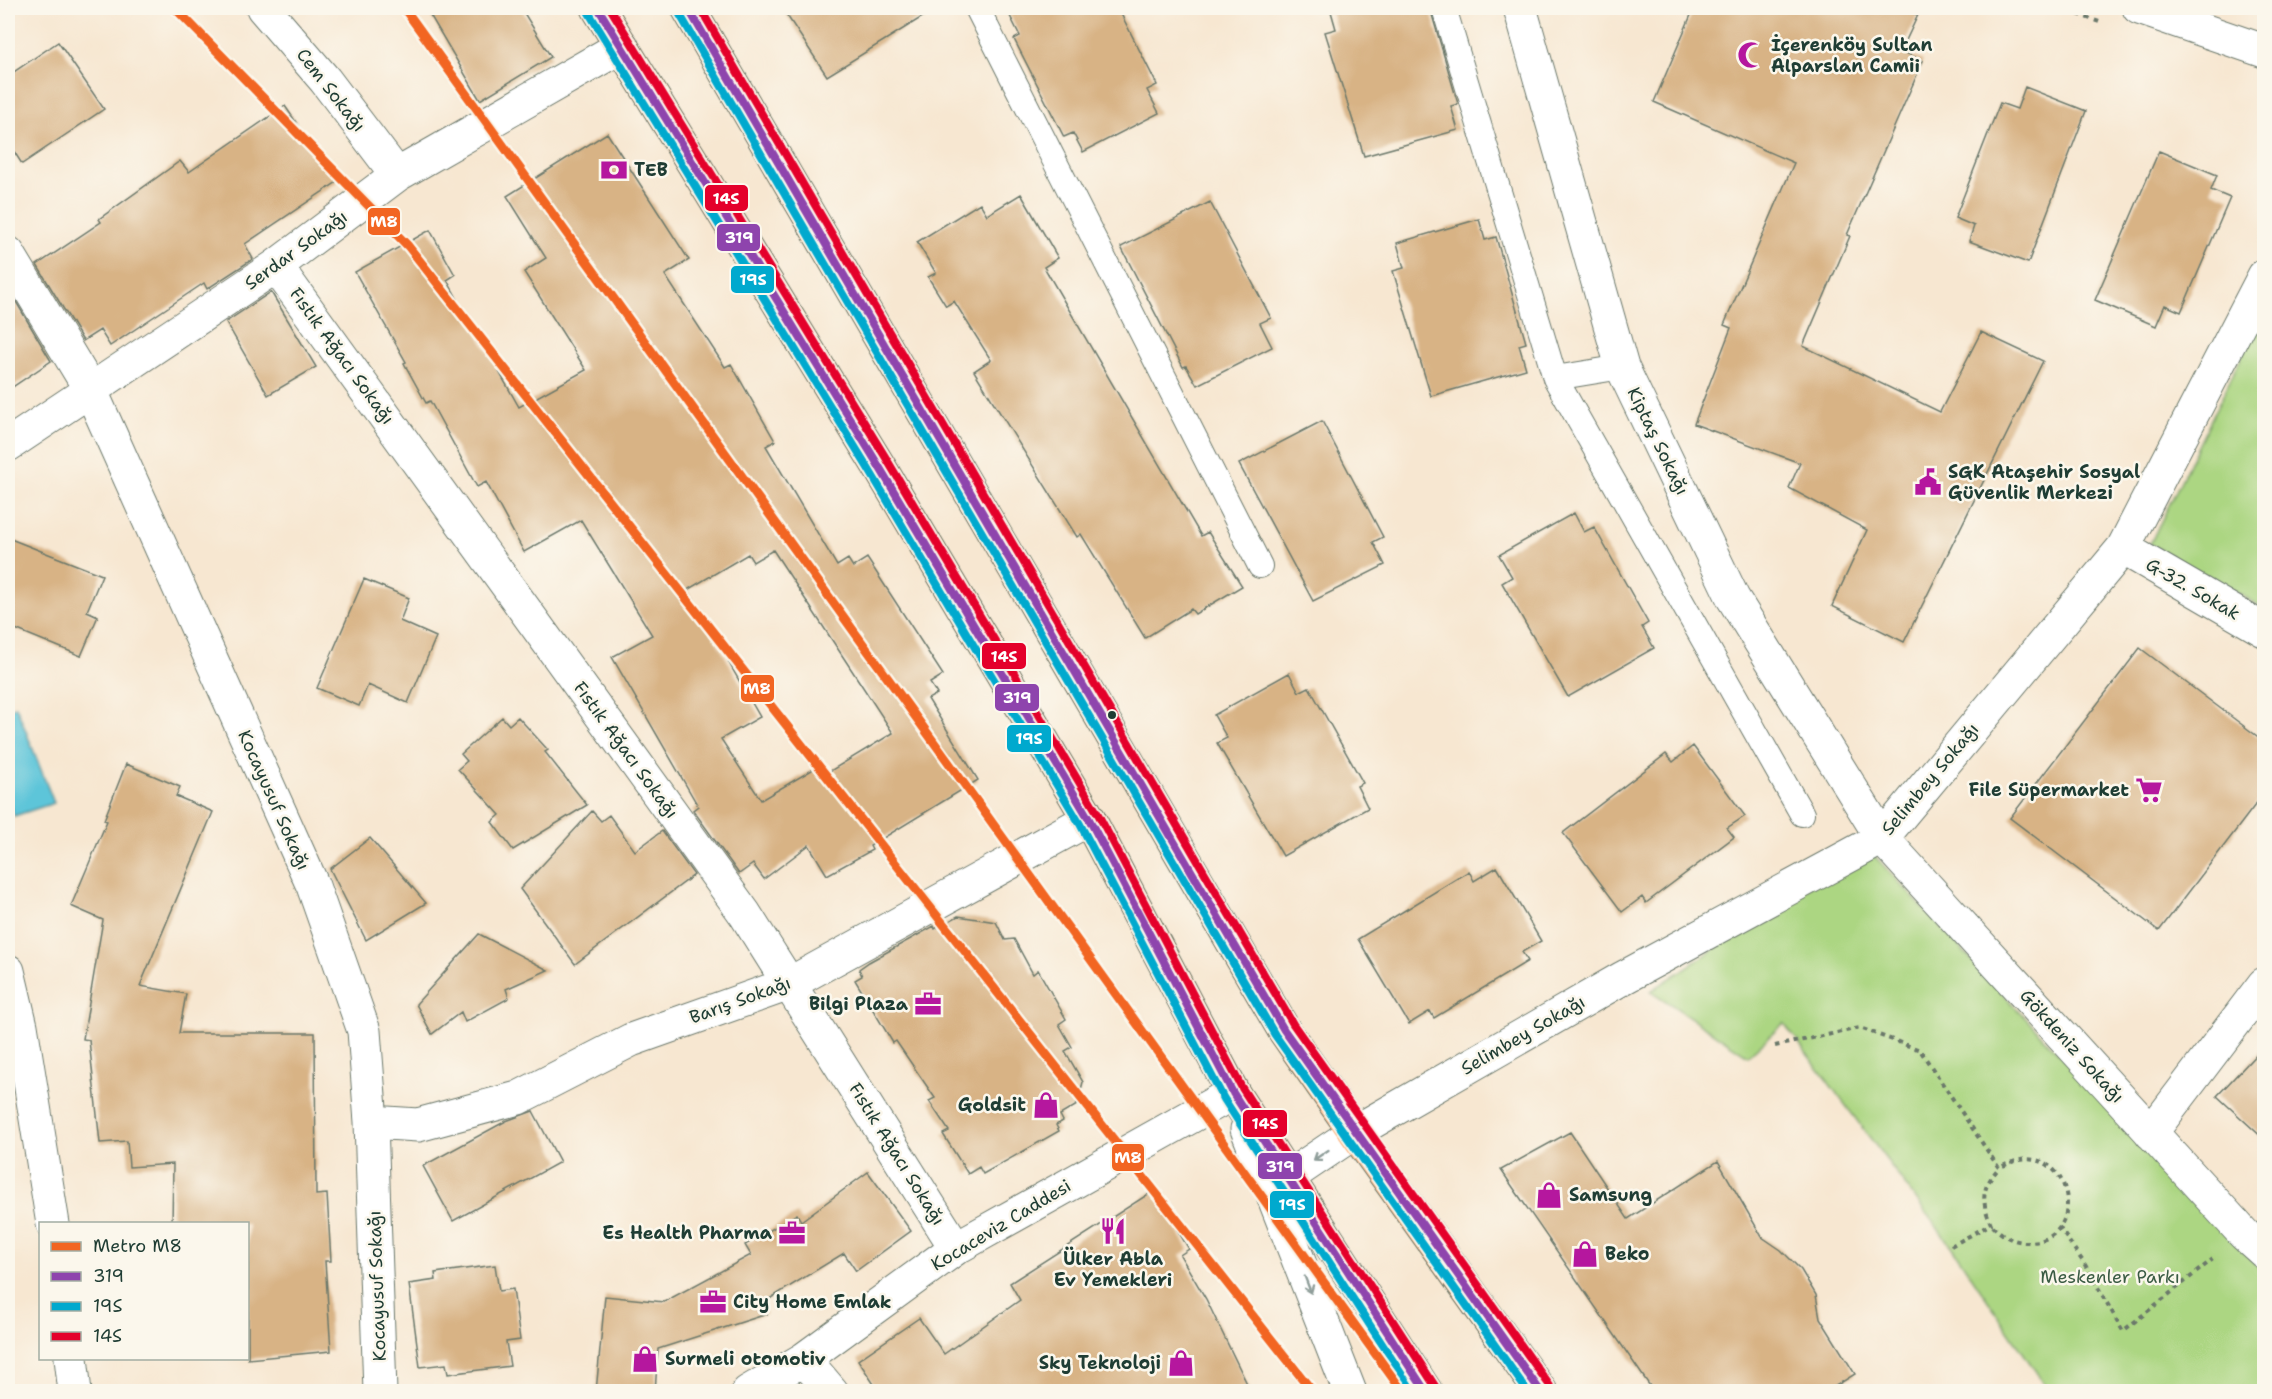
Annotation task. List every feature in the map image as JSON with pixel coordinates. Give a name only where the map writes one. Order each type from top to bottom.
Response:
[{"type":"main road","points":[[598,8],[877,463],[1089,819],[1233,1093],[1426,1392]]},
{"type":"main road","points":[[688,8],[1284,1030],[1354,1132],[1541,1392]]},
{"type":"street","name":"Cem Sokağı","points":[[263,8],[325,80],[397,175]]},
{"type":"street","name":"Kiptaş Sokağı","points":[[1520,8],[1622,367],[1733,598],[1882,838]]},
{"type":"street","points":[[2139,8],[2265,51]]},
{"type":"street","name":"Serdar Sokağı","points":[[8,445],[276,266],[397,175],[621,46]]},
{"type":"street","name":"Kocayusuf Sokağı","points":[[8,253],[90,389],[313,886],[364,1030],[371,1122],[380,1392]]},
{"type":"street","name":"Fıstık Ağacı Sokağı","points":[[276,266],[745,914],[956,1248]]},
{"type":"street","name":"Selimbey Sokağı","points":[[1287,1178],[1354,1132],[1621,979],[1882,838],[2122,548],[2265,276]]},
{"type":"street","name":"G-32. Sokak","points":[[2122,548],[2265,630]]},
{"type":"street","name":"Barış Sokağı","points":[[371,1122],[418,1125],[518,1098],[631,1040],[789,984],[1089,819]]},
{"type":"street","name":"Gökdeniz Sokağı","points":[[1882,838],[2254,1243]]},
{"type":"street","points":[[8,971],[21,1026],[53,1222]]},
{"type":"street","points":[[2151,1133],[2265,984]]},
{"type":"street","points":[[1233,1093],[1350,1392]]},
{"type":"street","name":"Kocaceviz Caddesi","points":[[748,1392],[804,1359],[956,1248],[1233,1093]]},
{"type":"street","points":[[804,1359],[832,1392]]},
{"type":"street","points":[[71,1360],[75,1392]]},
{"type":"lane","points":[[977,8],[1260,566]]},
{"type":"lane","points":[[1444,8],[1555,378],[1802,814]]},
{"type":"lane","points":[[1555,378],[1622,367]]},
{"type":"path","points":[[1775,1046],[1860,1028],[1920,1050],[1999,1168]]},
{"type":"path","points":[[2026,1158],[2040,1161],[2053,1168],[2065,1185],[2068,1199],[2066,1214],[2059,1227],[2048,1237],[2034,1242],[2020,1243],[2001,1235],[1991,1224],[1984,1208],[1984,1193],[1990,1179],[1999,1168],[2012,1161],[2026,1158]]},
{"type":"path","points":[[1951,1246],[1991,1224]]},
{"type":"path","points":[[2059,1227],[2084,1263],[2123,1331],[2254,1243]]},
{"type":"green space","points":[[2264,311],[2264,608],[2150,544]]},
{"type":"green space","name":"Meskenler Parkı","points":[[1867,848],[2264,1274],[2264,1391],[2049,1391],[1951,1246],[1784,1023],[1748,1056],[1651,991]]},
{"type":"water","points":[[16,706],[54,803],[14,816],[8,802],[8,709]]},
{"type":"building","points":[[426,8],[521,8],[551,57],[480,100]]},
{"type":"building","points":[[782,8],[937,8],[827,76]]},
{"type":"building","points":[[1006,8],[1118,8],[1157,85],[1147,90],[1159,113],[1083,152],[1073,133],[1064,137],[1014,39],[1020,36]]},
{"type":"building","points":[[1330,8],[1430,8],[1458,104],[1451,106],[1458,130],[1364,156],[1325,32],[1336,29]]},
{"type":"building","points":[[1694,8],[1898,8],[1918,15],[1901,51],[1923,61],[1847,235],[1850,236],[1803,346],[1940,412],[1981,332],[2043,361],[1904,642],[1832,606],[1867,530],[1789,488],[1800,463],[1694,424],[1731,328],[1724,325],[1794,163],[1654,102]]},
{"type":"building","points":[[58,42],[104,109],[22,164],[8,142],[8,76]]},
{"type":"building","points":[[2025,87],[2086,111],[2028,263],[1969,241],[1974,226],[1955,218],[2000,103],[2017,109]]},
{"type":"building","points":[[285,106],[337,182],[245,244],[253,259],[207,289],[204,283],[110,346],[100,330],[83,341],[37,265],[101,222],[99,219],[180,161],[189,172]]},
{"type":"building","points":[[607,133],[689,260],[665,275],[725,367],[731,364],[775,441],[766,446],[837,566],[848,559],[853,567],[867,558],[943,675],[930,683],[937,694],[928,699],[978,780],[870,846],[872,850],[827,875],[809,845],[764,879],[753,864],[739,874],[693,810],[698,806],[612,657],[652,635],[581,520],[524,552],[486,482],[477,487],[430,401],[426,403],[404,363],[406,362],[355,272],[430,230],[455,275],[447,280],[519,407],[586,370],[524,272],[546,258],[507,196]],"holes":[[[773,550],[893,733],[827,773],[822,764],[761,800],[721,739],[760,717],[687,590],[748,554],[753,562]]]},
{"type":"building","points":[[2159,151],[2217,175],[2211,190],[2230,198],[2181,312],[2165,305],[2156,326],[2095,300]]},
{"type":"building","points":[[1021,194],[1058,258],[1044,267],[1201,536],[1208,532],[1242,586],[1195,614],[1191,609],[1145,638],[1081,534],[1077,537],[974,371],[991,360],[954,301],[946,306],[928,277],[936,273],[917,242],[980,203],[987,215]]},
{"type":"building","points":[[1210,202],[1271,318],[1260,323],[1272,347],[1197,385],[1186,366],[1183,367],[1121,247]]},
{"type":"building","points":[[1479,219],[1485,240],[1496,237],[1526,343],[1519,345],[1526,369],[1431,396],[1393,271],[1404,268],[1397,243]]},
{"type":"building","points":[[8,288],[51,361],[8,390]]},
{"type":"building","points":[[271,292],[316,367],[268,395],[226,322]]},
{"type":"building","points":[[1322,421],[1383,537],[1373,542],[1385,565],[1313,601],[1239,464]]},
{"type":"building","points":[[1574,513],[1584,532],[1594,527],[1648,623],[1642,627],[1654,648],[1568,697],[1502,583],[1512,577],[1499,555]]},
{"type":"building","points":[[8,538],[102,575],[87,611],[98,616],[81,656],[8,626]]},
{"type":"building","points":[[364,579],[409,598],[400,621],[436,637],[408,703],[368,685],[359,706],[317,688]]},
{"type":"building","points":[[2140,648],[2265,742],[2265,792],[2159,931],[2010,818]]},
{"type":"building","points":[[1289,673],[1299,692],[1309,687],[1363,783],[1357,786],[1368,808],[1283,856],[1217,743],[1227,738],[1214,715]]},
{"type":"building","points":[[502,717],[509,725],[518,717],[548,750],[545,752],[587,805],[513,850],[492,822],[500,815],[458,769],[467,761],[461,754]]},
{"type":"building","points":[[1693,746],[1745,816],[1727,828],[1734,837],[1646,903],[1642,897],[1622,912],[1563,833],[1666,754],[1673,762]]},
{"type":"building","points":[[126,764],[180,787],[176,796],[213,812],[140,986],[186,994],[179,1033],[315,1033],[316,1195],[327,1194],[331,1261],[325,1261],[331,1351],[249,1359],[249,1222],[172,1222],[173,1164],[129,1167],[127,1141],[100,1143],[89,1040],[83,1039],[103,920],[71,906],[107,821],[104,820]]},
{"type":"building","points":[[592,811],[601,821],[609,815],[635,851],[662,831],[694,875],[575,964],[520,889]]},
{"type":"building","points":[[370,838],[426,903],[366,940],[330,869]]},
{"type":"building","points":[[1497,867],[1541,941],[1522,952],[1528,961],[1434,1018],[1430,1011],[1409,1024],[1358,939],[1469,871],[1474,881]]},
{"type":"building","points":[[958,916],[996,922],[1005,940],[1014,939],[1033,974],[1038,970],[1066,1019],[1059,1024],[1072,1047],[1065,1051],[1083,1082],[1077,1105],[1060,1115],[1063,1121],[1056,1125],[1059,1131],[983,1174],[979,1167],[968,1174],[943,1134],[949,1131],[929,1101],[935,1098],[896,1041],[893,1043],[855,980],[862,976],[859,969],[869,962],[934,926],[935,929]]},
{"type":"building","points":[[479,934],[548,970],[506,989],[509,998],[465,1022],[461,1012],[432,1034],[416,1004]]},
{"type":"building","points":[[2265,1045],[2265,1140],[2217,1096]]},
{"type":"building","points":[[533,1111],[560,1162],[453,1221],[423,1166],[506,1121]]},
{"type":"building","points":[[1570,1132],[1628,1219],[1718,1161],[1762,1237],[1781,1250],[1801,1270],[1816,1295],[1820,1318],[1855,1374],[1826,1392],[1654,1392],[1501,1170]]},
{"type":"building","points":[[868,1172],[911,1231],[856,1271],[844,1253],[761,1304],[767,1314],[658,1349],[655,1392],[596,1392],[605,1296],[664,1302],[751,1255],[745,1245],[797,1214],[801,1221]]},
{"type":"building","points":[[1153,1191],[1189,1249],[1180,1255],[1206,1299],[1251,1392],[879,1392],[858,1360],[919,1318],[944,1354],[1020,1300],[1010,1283]]},
{"type":"building","points":[[495,1265],[499,1291],[513,1289],[520,1340],[506,1342],[510,1366],[448,1374],[446,1364],[420,1367],[409,1284],[436,1280],[435,1273]]},
{"type":"metro line","name":"M8","points":[[175,8],[408,246],[1313,1392]]},
{"type":"metro line","name":"M8","points":[[404,8],[1403,1392]]},
{"type":"transit line","name":"319","points":[[598,8],[877,463],[1089,819],[1233,1093],[1426,1392]]},
{"type":"transit line","name":"14S","points":[[610,8],[886,458],[1098,814],[1242,1088],[1435,1386]]},
{"type":"transit line","name":"319","points":[[688,8],[1284,1030],[1541,1392]]},
{"type":"transit line","name":"14S","points":[[700,8],[1293,1024],[1550,1386]]},
{"type":"transit line","name":"19S","points":[[589,13],[868,468],[1080,824],[1224,1099],[1413,1392]]},
{"type":"transit line","name":"19S","points":[[679,13],[1275,1035],[1528,1392]]},
{"type":"place","name":"İçerenköy Sultan Alparslan Camii","points":[[1751,55]]},
{"type":"place","name":"TEB","points":[[614,170]]},
{"type":"place","name":"SGK Ataşehir Sosyal Güvenlik Merkezi","points":[[1928,482]]},
{"type":"place","name":"File Süpermarket","points":[[2149,790]]},
{"type":"place","name":"Bilgi Plaza","points":[[928,1004]]},
{"type":"place","name":"Goldsit","points":[[1046,1105]]},
{"type":"place","name":"Samsung","points":[[1549,1195]]},
{"type":"place","name":"Ülker Abla Ev Yemekleri","points":[[1113,1231]]},
{"type":"place","name":"Es Health Pharma","points":[[792,1233]]},
{"type":"place","name":"Beko","points":[[1585,1254]]},
{"type":"place","name":"City Home Emlak","points":[[713,1302]]},
{"type":"place","name":"Surmeli otomotiv","points":[[645,1359]]},
{"type":"place","name":"Sky Teknoloji","points":[[1181,1363]]}]
